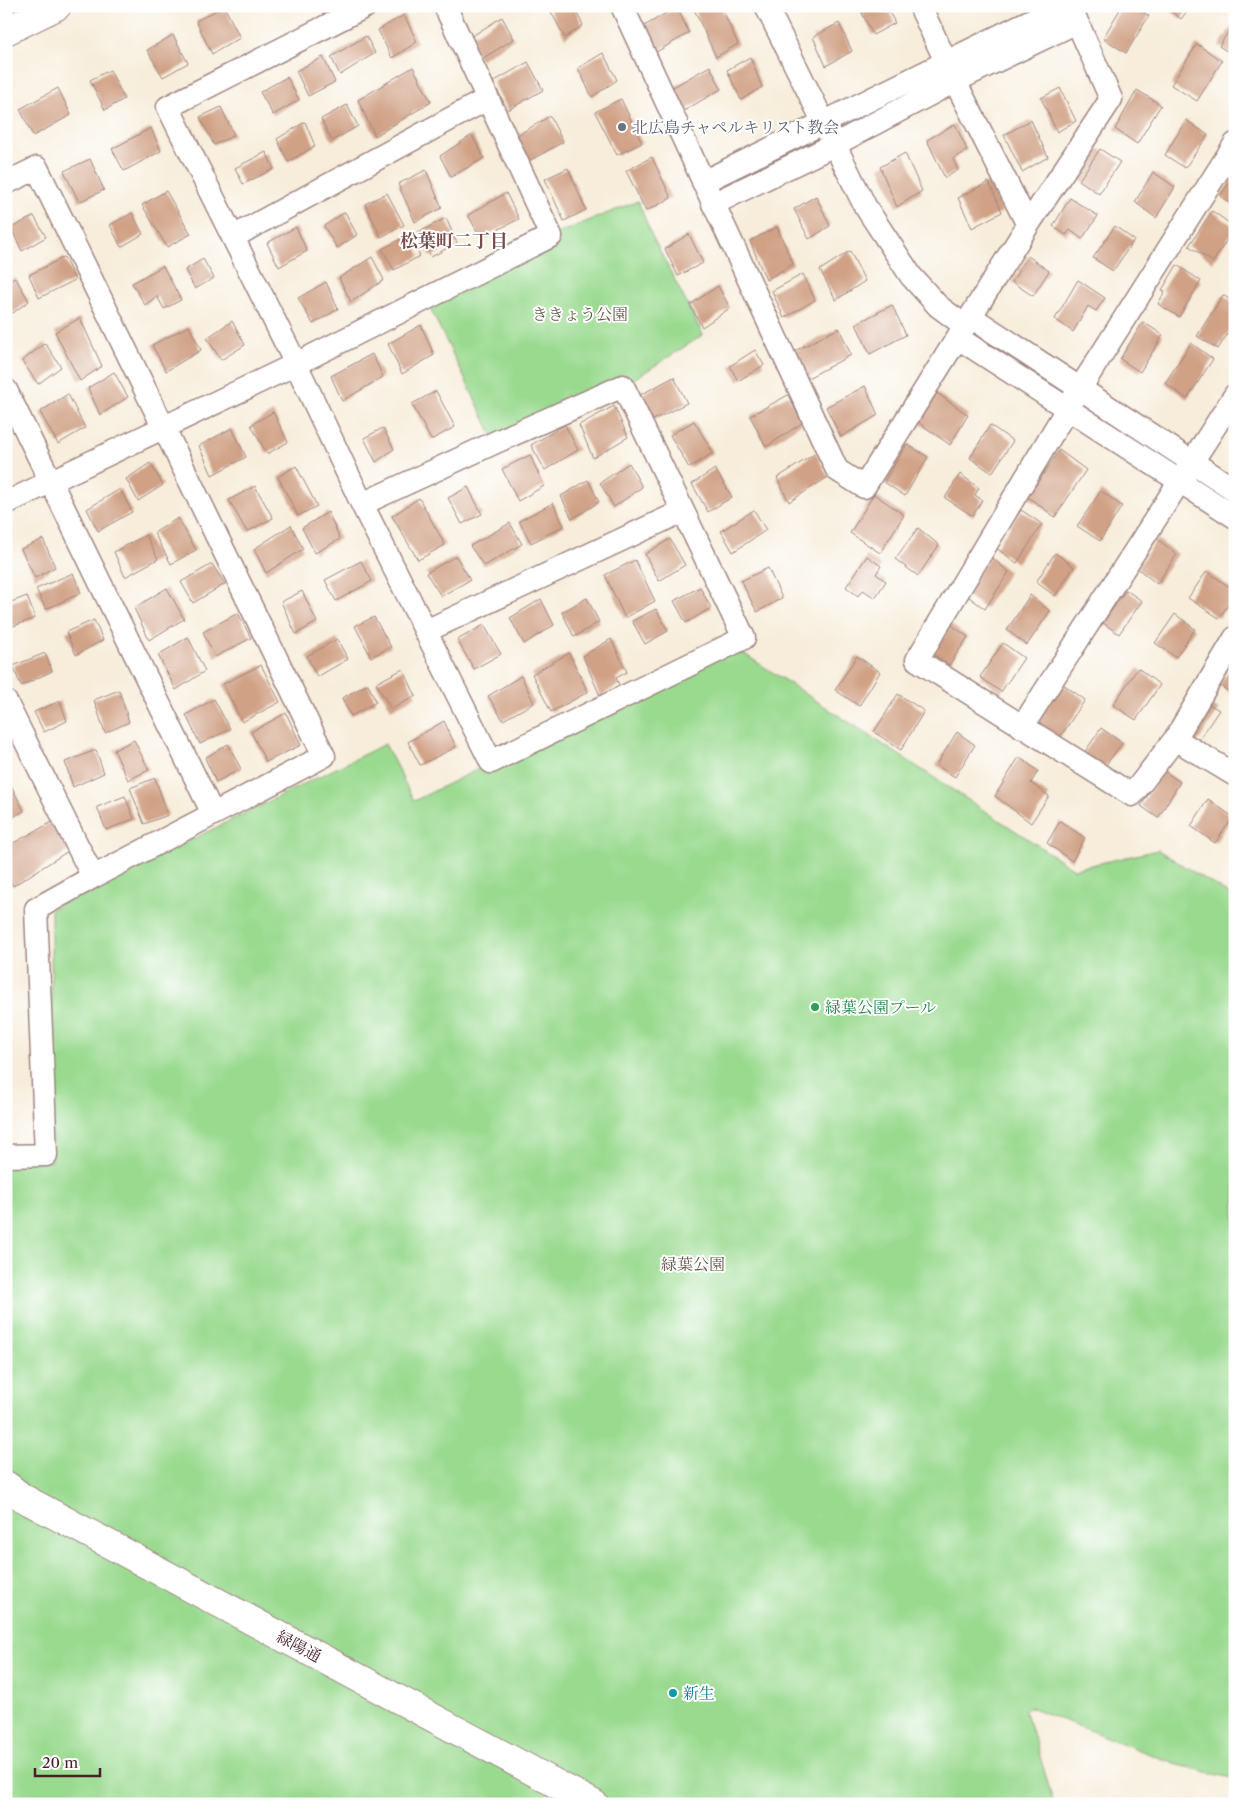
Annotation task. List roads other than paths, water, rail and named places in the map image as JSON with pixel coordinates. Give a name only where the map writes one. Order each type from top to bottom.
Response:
[{"type":"street","points":[[6,31],[57,6]]},
{"type":"street","points":[[362,504],[623,386],[744,638],[491,762],[362,504],[296,364],[168,107],[366,6]]},
{"type":"street","points":[[6,504],[296,364],[551,236],[445,6]]},
{"type":"street","points":[[622,6],[702,182],[837,470],[864,487],[1028,225],[1111,99],[1073,14],[950,71],[823,123],[702,182]]},
{"type":"street","points":[[766,6],[865,206],[911,276],[938,306],[1067,409],[1235,518]]},
{"type":"street","points":[[920,6],[950,71],[1028,225]]},
{"type":"street","points":[[713,204],[834,145],[950,71],[1060,6]]},
{"type":"street","points":[[233,237],[487,100]]},
{"type":"street","points":[[1235,144],[1067,409],[917,660],[1132,795],[1174,739],[1235,638]]},
{"type":"street","points":[[6,183],[37,168],[324,756],[93,877],[36,909],[46,1155],[6,1156]]},
{"type":"street","points":[[965,327],[1080,389],[1235,490]]},
{"type":"street","points":[[6,390],[213,814]]},
{"type":"street","points":[[1022,727],[1235,395]]},
{"type":"street","points":[[426,631],[682,511]]},
{"type":"street","points":[[6,702],[93,877]]},
{"type":"street","points":[[1174,739],[1235,775]]},
{"type":"street","name":"緑陽通","points":[[6,1485],[32,1503],[594,1804]]},
{"type":"place","name":"北広島チャペルキリスト教会","points":[[622,127]]},
{"type":"place","name":"緑葉公園プール","points":[[815,1007]]},
{"type":"place","name":"新生","points":[[673,1693]]},
{"type":"district","name":"松葉町二丁目","points":[[454,241]]},
{"type":"park label","name":"ききょう公園","points":[[580,314]]},
{"type":"park label","name":"緑葉公園","points":[[693,1264]]}]
